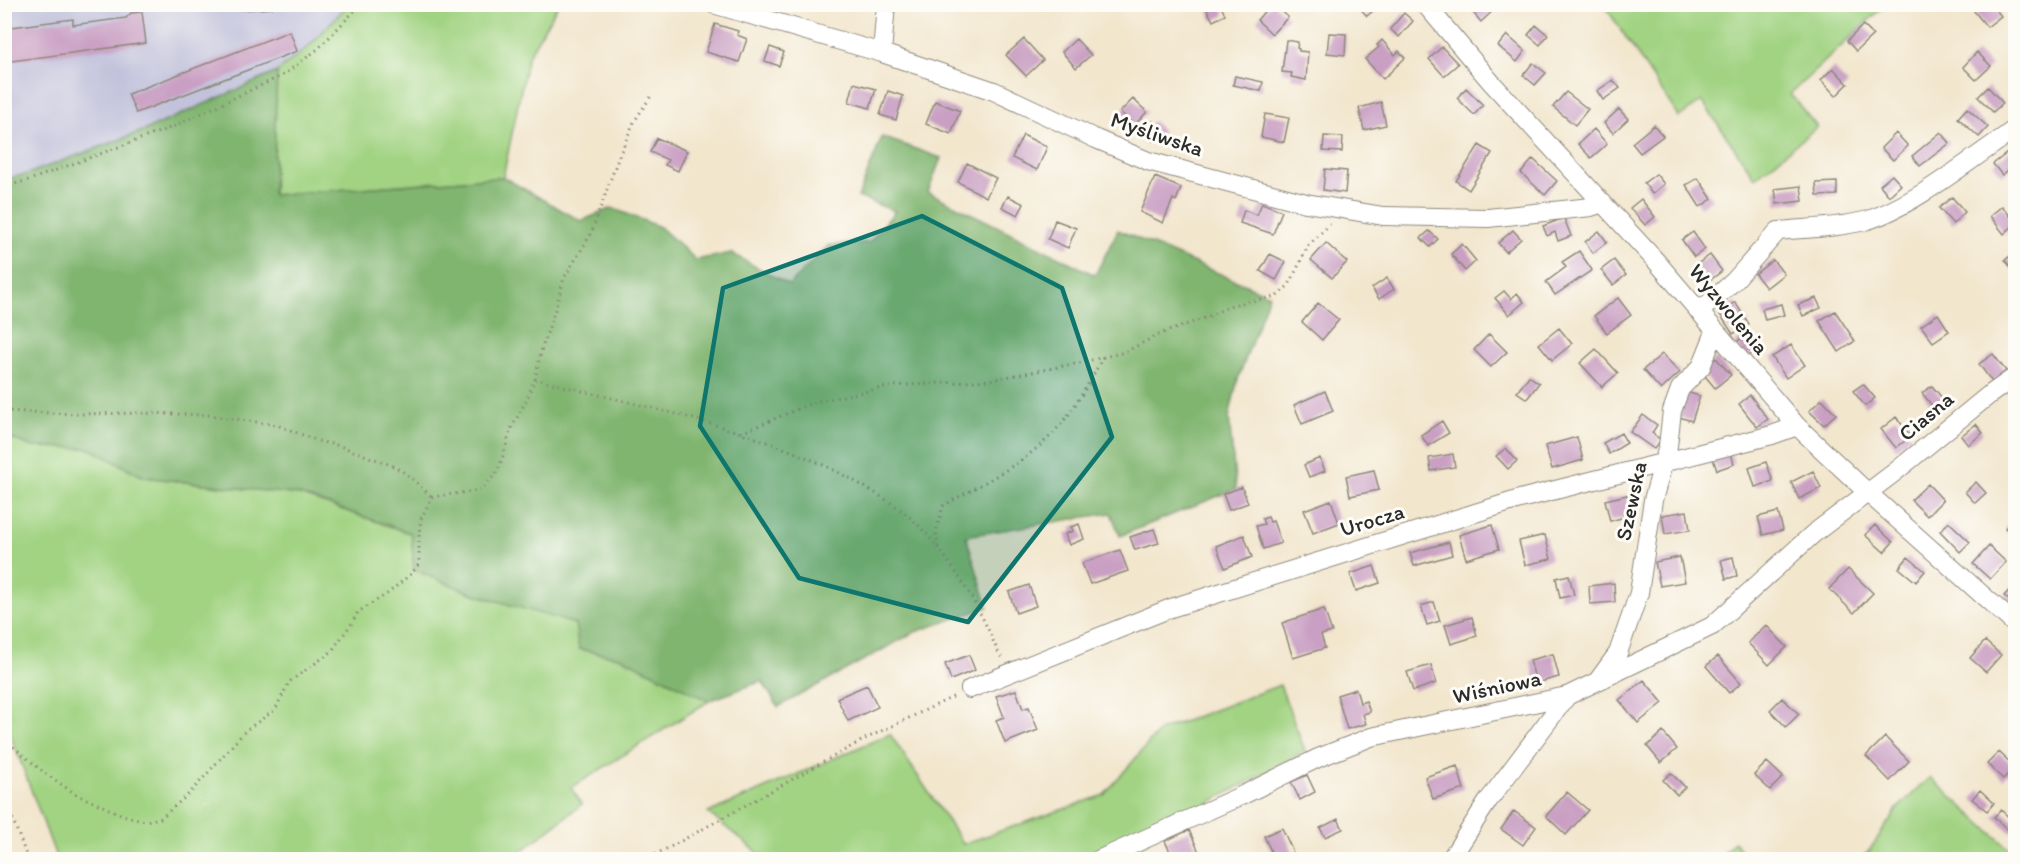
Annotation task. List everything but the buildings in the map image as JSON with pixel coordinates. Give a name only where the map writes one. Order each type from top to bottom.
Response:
[{"type":"street","name":"Myśliwska","points":[[713,4],[882,53],[994,90],[1148,161],[1306,203],[1383,216],[1488,218],[1591,207],[1603,203]]},
{"type":"street","points":[[882,53],[885,4]]},
{"type":"street","name":"Wyzwolenia","points":[[1425,4],[1491,82],[1603,203],[1797,426],[1868,493],[2016,625]]},
{"type":"street","points":[[1699,312],[1734,281],[1778,231],[1850,224],[1880,216],[1904,204],[2016,128]]},
{"type":"street","name":"Szewska","points":[[1597,682],[1618,653],[1639,593],[1653,500],[1668,446],[1672,411],[1680,389],[1701,367],[1715,332]]},
{"type":"street","name":"Ciasna","points":[[1868,493],[1989,395],[2016,376]]},
{"type":"street","name":"Urocza","points":[[970,689],[1181,605],[1520,499],[1772,435],[1797,426]]},
{"type":"street","name":"Wiśniowa","points":[[1098,860],[1245,794],[1318,758],[1371,737],[1567,696],[1597,682],[1712,626],[1813,534],[1868,493]]},
{"type":"street","points":[[1450,860],[1488,801],[1567,696]]},
{"type":"path","points":[[4,187],[32,179],[170,128],[283,75],[318,49],[361,4]]},
{"type":"path","points":[[432,497],[481,490],[498,471],[512,427],[535,379],[541,351],[564,278],[591,234],[633,122],[651,96]]},
{"type":"path","points":[[741,433],[814,402],[892,386],[990,380],[1103,357],[1125,351],[1160,334],[1205,318],[1232,304],[1277,296],[1289,285],[1308,246],[1346,210]]},
{"type":"path","points":[[938,548],[936,532],[943,506],[1026,456],[1054,432],[1078,401],[1103,357]]},
{"type":"path","points":[[535,379],[696,419],[741,433],[806,457],[883,496],[920,527],[938,548],[991,634],[995,647],[1011,673]]},
{"type":"path","points":[[4,411],[208,415],[277,425],[391,465],[407,474],[432,497]]},
{"type":"path","points":[[4,739],[46,774],[77,795],[123,815],[145,821],[161,818],[190,793],[246,730],[275,710],[289,682],[332,652],[358,612],[387,594],[412,573],[418,564],[422,519],[432,497]]},
{"type":"path","points":[[644,860],[865,740],[970,689]]},
{"type":"path","points":[[4,796],[28,860]]},
{"type":"highlighted area","points":[[922,216],[1062,288],[1112,437],[968,622],[799,578],[700,426],[723,288]]},
{"type":"shaded area","points":[[4,5],[348,5],[308,47],[277,72],[148,129],[27,174],[5,179]]},
{"type":"green space","points":[[1612,4],[1885,5],[1790,94],[1817,127],[1755,178],[1702,101],[1679,117],[1607,9]]},
{"type":"green space","points":[[348,5],[558,5],[528,56],[503,177],[272,195],[277,72],[308,47]]},
{"type":"green space","points":[[277,72],[273,195],[503,177],[581,221],[612,208],[660,227],[696,260],[731,253],[789,285],[829,245],[870,242],[895,211],[858,197],[882,137],[941,158],[928,192],[1095,275],[1118,230],[1269,295],[1237,382],[1229,417],[1236,489],[1120,536],[1111,513],[966,536],[988,607],[915,632],[778,707],[762,681],[709,701],[623,658],[579,649],[575,624],[471,593],[414,570],[411,533],[300,495],[144,477],[89,448],[33,447],[5,436],[4,179],[27,174],[148,129]]},
{"type":"green space","points":[[5,436],[33,447],[89,448],[144,477],[300,495],[412,534],[414,570],[471,593],[575,624],[580,649],[623,658],[709,701],[571,788],[582,804],[510,860],[57,859],[5,720]]},
{"type":"green space","points":[[1280,685],[1305,751],[1185,816],[1121,859],[766,859],[708,813],[890,734],[963,844],[1104,795],[1159,731]]},
{"type":"green space","points":[[1930,777],[2015,854],[2015,859],[1860,859],[1869,851],[1898,808]]},
{"type":"green space","points":[[1734,842],[1749,859],[1719,859]]}]
